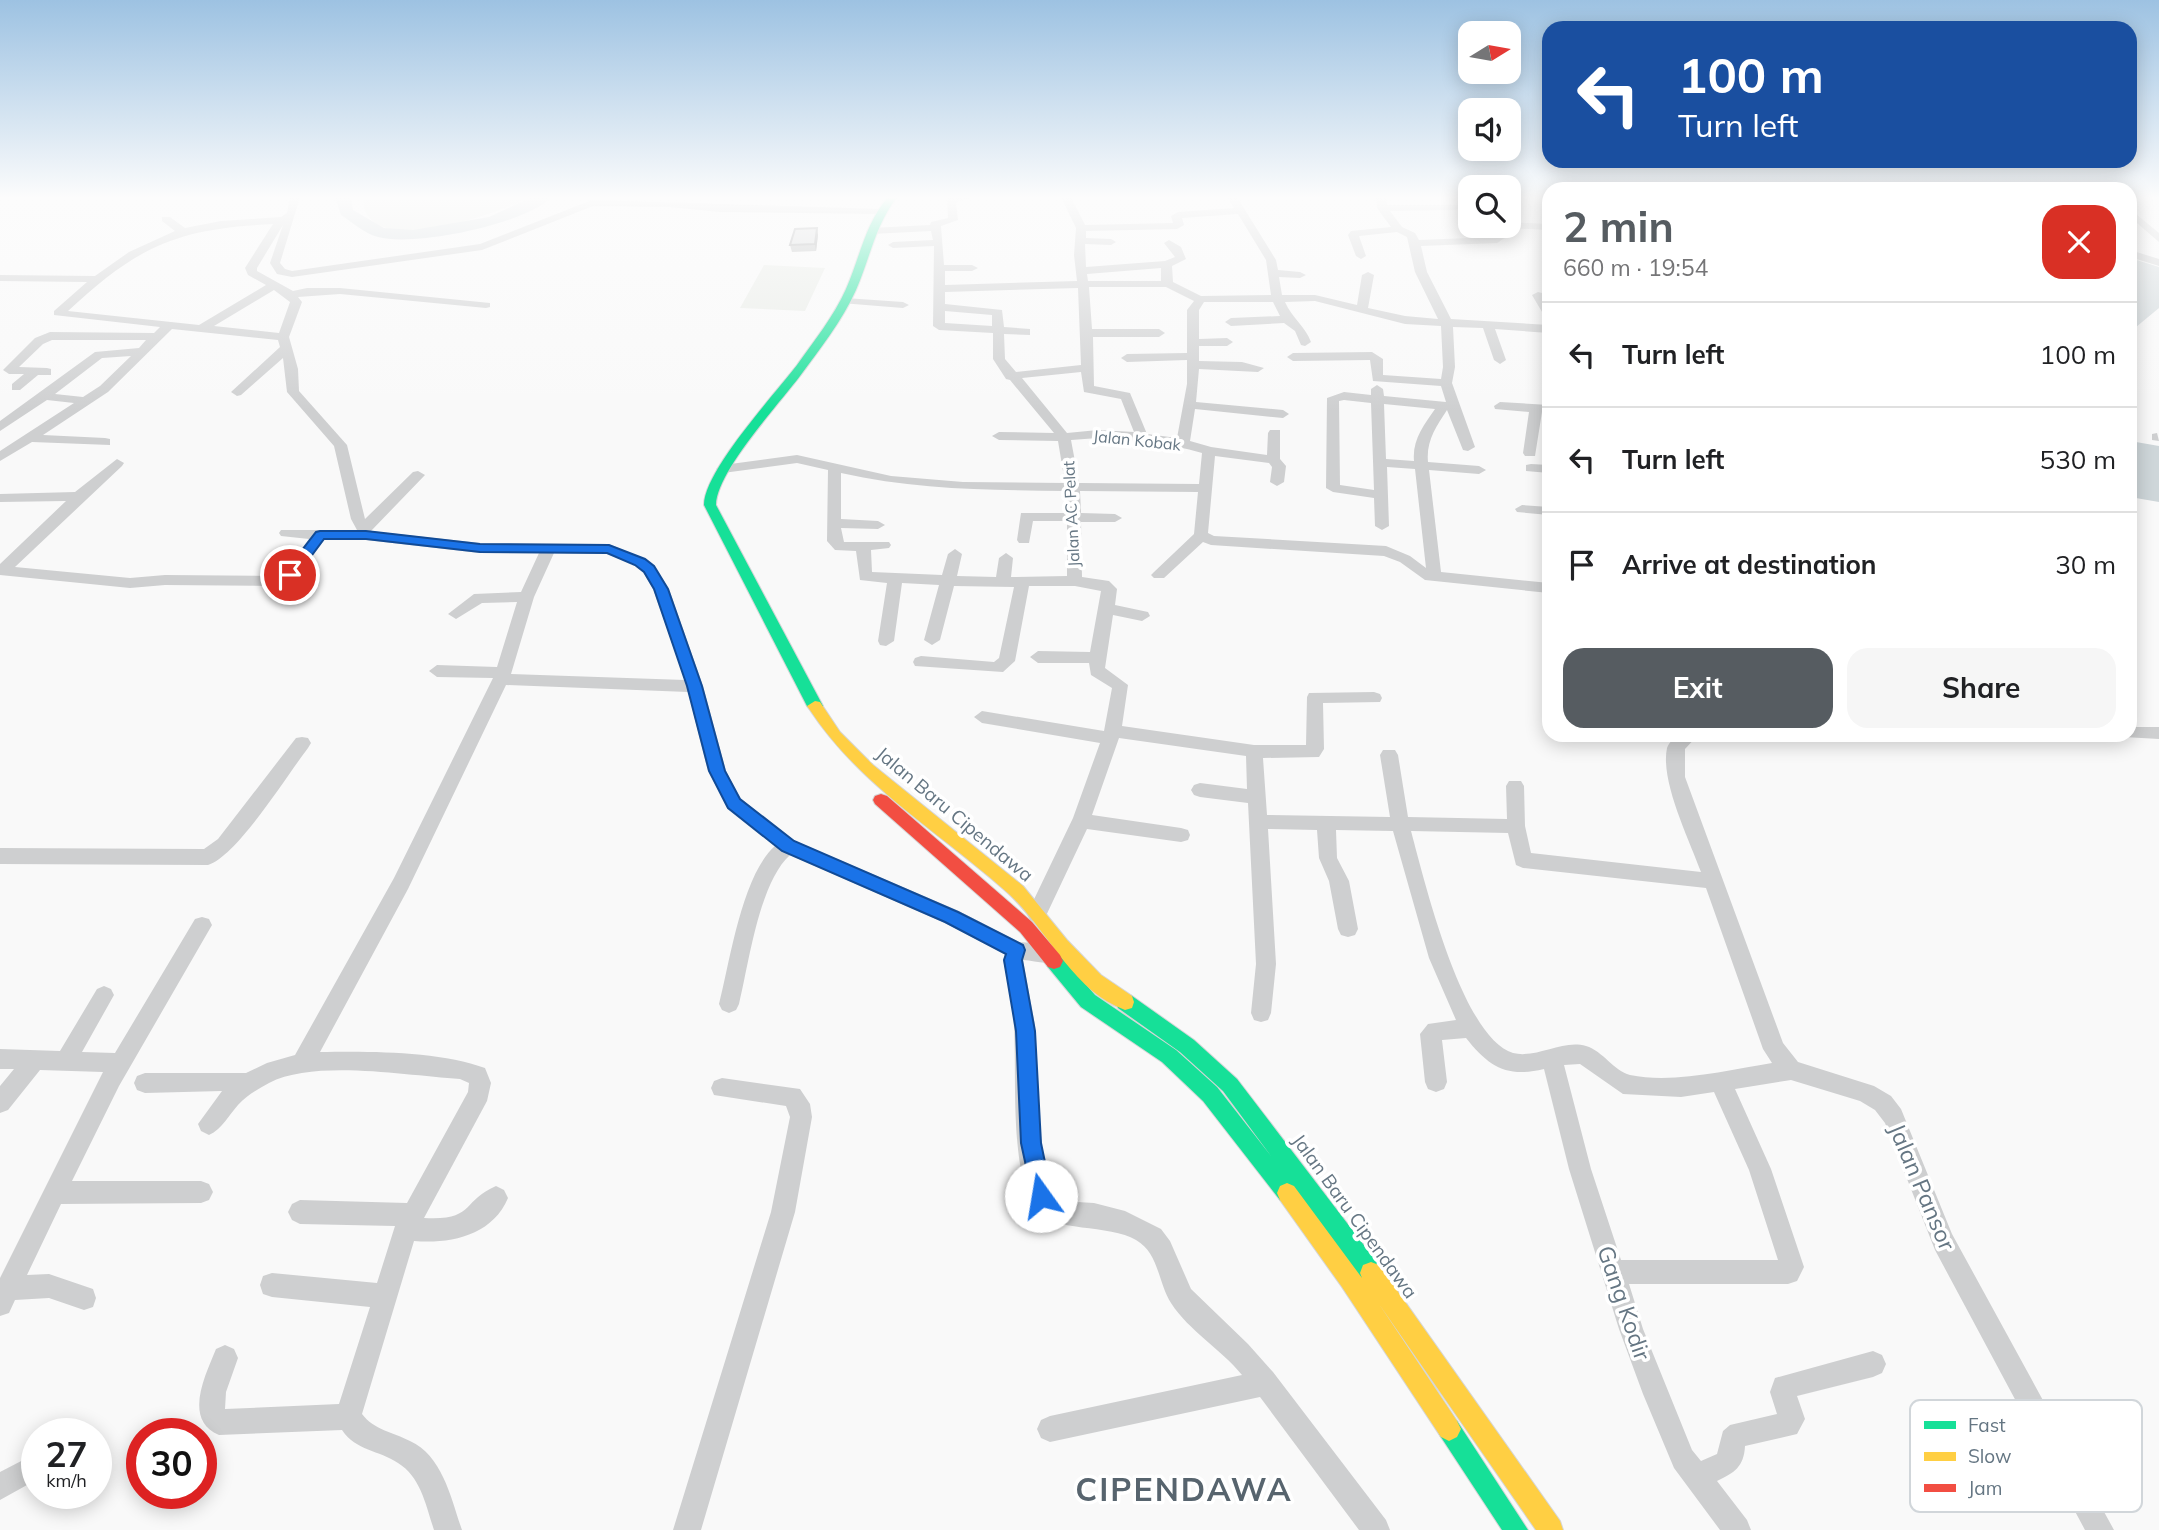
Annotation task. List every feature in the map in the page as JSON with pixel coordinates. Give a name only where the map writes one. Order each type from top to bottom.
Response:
[{"type":"main road","name":"Jalan Baru Cipendawa","points":[[849,268],[843,296],[758,403],[695,498],[696,510],[740,580],[808,706],[825,746],[849,772],[1026,927],[1095,981],[1187,1046],[1230,1085],[1371,1273],[1551,1530]]},
{"type":"main road","name":"Jalan Baru Cipendawa","points":[[740,580],[710,505],[710,496],[723,469],[843,296],[859,268]]},
{"type":"main road","name":"Jalan Baru Cipendawa","points":[[808,706],[867,769],[1017,891],[1037,914],[1055,950],[1088,1001],[1168,1056],[1210,1094],[1255,1149],[1350,1279],[1516,1530]]},
{"type":"main road","points":[[1471,1459],[1490,1442]]},
{"type":"street","points":[[115,268],[98,279],[58,313],[202,328],[284,343]]},
{"type":"street","points":[[237,392],[284,343],[296,302],[291,295],[251,273],[251,268]]},
{"type":"street","points":[[279,268],[281,272],[292,274],[331,268]]},
{"type":"street","points":[[937,268],[940,328],[1026,332]]},
{"type":"street","points":[[1081,268],[1090,391],[1126,396],[1142,437]]},
{"type":"street","points":[[939,289],[1054,290],[1082,277],[1138,268]]},
{"type":"street","points":[[1166,268],[1167,284]]},
{"type":"street","points":[[1272,268],[1277,297],[1286,319],[1300,329],[1305,342]]},
{"type":"street","points":[[1420,268],[1447,324],[1449,368],[1446,383],[1449,406],[1468,447]]},
{"type":"street","points":[[1273,273],[1300,275]]},
{"type":"street","points":[[1362,310],[1368,275]]},
{"type":"street","points":[[1082,277],[1167,284],[1201,299],[1315,298],[1405,320],[1542,330]]},
{"type":"street","points":[[0,278],[98,279]]},
{"type":"street","points":[[202,328],[274,285]]},
{"type":"street","points":[[291,295],[307,291],[340,291],[486,305]]},
{"type":"street","points":[[1538,295],[1542,302]]},
{"type":"street","points":[[843,296],[903,304]]},
{"type":"street","points":[[1183,443],[1191,405],[1193,310],[1201,299]]},
{"type":"street","name":"Jalan AC Pelat","points":[[940,307],[997,311],[999,359],[1010,376],[1064,437],[1073,486],[1075,582],[1108,587],[1108,609]]},
{"type":"street","points":[[1231,322],[1286,319]]},
{"type":"street","points":[[0,457],[116,379],[169,325]]},
{"type":"street","points":[[1488,327],[1500,360]]},
{"type":"street","points":[[1087,333],[1159,333]]},
{"type":"street","points":[[16,387],[41,372],[9,370],[42,339],[50,336],[155,337]]},
{"type":"street","points":[[1193,355],[1227,342]]},
{"type":"street","points":[[284,343],[292,369],[293,392],[340,445],[354,505],[364,532]]},
{"type":"street","points":[[0,427],[103,353],[141,351]]},
{"type":"street","points":[[1128,358],[1193,355],[1258,369]]},
{"type":"street","points":[[1293,357],[1372,356],[1377,359],[1376,400],[1382,526]]},
{"type":"street","points":[[1010,376],[1087,368]]},
{"type":"street","points":[[1377,378],[1446,383]]},
{"type":"street","points":[[44,396],[87,401]]},
{"type":"street","points":[[1380,495],[1336,491],[1332,486],[1333,398],[1344,396],[1449,406]]},
{"type":"street","points":[[1191,405],[1283,414]]},
{"type":"street","points":[[1500,405],[1542,408]]},
{"type":"street","points":[[1434,576],[1421,442],[1449,406]]},
{"type":"street","points":[[1530,453],[1531,432],[1542,410]]},
{"type":"street","points":[[1273,460],[1275,433]]},
{"type":"street","name":"Jalan Kobak","points":[[999,436],[1064,437],[1086,434],[1142,437],[1183,443],[1209,451],[1201,535]]},
{"type":"street","points":[[31,438],[105,442]]},
{"type":"street","points":[[1209,451],[1273,460],[1279,466],[1277,482]]},
{"type":"street","points":[[723,469],[797,459],[867,475],[963,486],[1204,488]]},
{"type":"street","points":[[1379,462],[1479,470]]},
{"type":"street","points":[[1,571],[117,463]]},
{"type":"street","points":[[835,466],[833,488],[836,544],[840,547],[884,545]]},
{"type":"street","points":[[1531,468],[1542,469]]},
{"type":"street","points":[[364,532],[418,475]]},
{"type":"street","points":[[0,498],[79,496]]},
{"type":"street","points":[[1522,509],[1542,510]]},
{"type":"street","points":[[1024,540],[1026,516],[1115,518]]},
{"type":"street","points":[[834,523],[878,525]]},
{"type":"street","points":[[286,533],[320,535],[364,532],[442,545],[609,549],[640,562],[649,569],[661,589],[695,686],[717,771],[726,791],[741,810],[788,846],[952,917],[1016,950],[1055,950]]},
{"type":"street","points":[[1,571],[130,583],[165,580],[279,581],[290,575],[320,535]]},
{"type":"street","points":[[1159,575],[1201,535],[1211,540],[1386,551],[1405,559],[1422,574],[1542,587]]},
{"type":"street","points":[[863,546],[865,577],[1075,582]]},
{"type":"street","points":[[303,1062],[401,883],[502,676],[526,597],[549,547]]},
{"type":"street","points":[[932,640],[955,554]]},
{"type":"street","points":[[1003,582],[1006,558]]},
{"type":"street","points":[[886,641],[895,577]]},
{"type":"street","points":[[921,662],[997,668],[1003,666],[1007,661],[1022,582]]},
{"type":"street","points":[[456,614],[482,597],[526,597]]},
{"type":"street","points":[[1037,914],[1082,821],[1112,734],[1120,685],[1098,673],[1096,658],[1108,609],[1142,615]]},
{"type":"street","points":[[1038,657],[1096,658]]},
{"type":"street","points":[[437,671],[695,686]]},
{"type":"street","points":[[982,718],[1254,751],[1313,752],[1315,697],[1374,698]]},
{"type":"street","points":[[2137,733],[2159,733]]},
{"type":"street","points":[[1389,755],[1400,824],[1437,951],[1469,1028],[1487,1051],[1509,1062],[1584,1055],[1623,1084],[1630,1085],[1681,1087],[1721,1083],[1791,1070],[1774,1049],[1764,1025],[1676,777],[1676,747],[1681,742]]},
{"type":"street","points":[[0,856],[208,857],[225,844],[302,743]]},
{"type":"street","points":[[1254,751],[1266,964],[1261,1013]]},
{"type":"street","points":[[1515,786],[1516,826],[1523,860],[1713,881]]},
{"type":"street","points":[[1200,790],[1255,797]]},
{"type":"street","points":[[1082,821],[1181,835]]},
{"type":"street","points":[[1257,822],[1516,826]]},
{"type":"street","points":[[1326,824],[1328,858],[1339,881],[1348,929]]},
{"type":"street","points":[[729,1004],[757,891],[772,860],[788,846]]},
{"type":"street","points":[[4,1296],[76,1146],[202,925]]},
{"type":"street","points":[[1016,950],[1013,960],[1025,1031],[1031,1143],[1035,1170],[1045,1202],[1054,1210],[1066,1214],[1093,1215],[1148,1232],[1162,1249],[1174,1287],[1246,1360],[1376,1530]]},
{"type":"street","points":[[66,1060],[104,995]]},
{"type":"street","points":[[1436,1082],[1431,1034],[1435,1031],[1469,1028]]},
{"type":"street","name":"Gang Kodir","points":[[1552,1058],[1580,1169],[1656,1394],[1683,1459],[1737,1530]]},
{"type":"street","points":[[0,1059],[121,1063]]},
{"type":"street","points":[[1,1103],[35,1060]]},
{"type":"street","points":[[209,1125],[246,1083],[270,1071],[303,1062],[460,1069],[477,1075],[480,1083],[479,1094],[409,1222],[348,1417],[355,1429],[367,1438],[415,1459],[429,1482],[448,1530]]},
{"type":"street","name":"Jalan Pansor","points":[[1791,1070],[1866,1093],[1883,1103],[1893,1115],[1943,1242],[2029,1400]]},
{"type":"street","points":[[145,1083],[246,1083]]},
{"type":"street","points":[[1613,1272],[1788,1272],[1792,1268],[1760,1168],[1721,1083]]},
{"type":"street","points":[[687,1530],[783,1212],[801,1117],[799,1104],[792,1096],[722,1088]]},
{"type":"street","points":[[55,1193],[201,1192]]},
{"type":"street","points":[[300,1212],[409,1222],[459,1230],[472,1222],[496,1198]]},
{"type":"street","points":[[272,1285],[384,1297]]},
{"type":"street","points":[[4,1296],[49,1286],[84,1298]]},
{"type":"street","points":[[225,1358],[211,1402],[212,1416],[219,1422],[348,1417]]},
{"type":"street","points":[[1695,1478],[1726,1463],[1731,1456],[1732,1440],[1739,1434],[1788,1425],[1792,1419],[1783,1392],[1784,1387],[1873,1364]]},
{"type":"street","points":[[1050,1429],[1264,1383]]},
{"type":"street","points":[[0,1487],[21,1475]]},
{"type":"street","name":"Jalan Pansor","points":[[2090,1512],[2100,1530]]},
{"type":"shaded area","points":[[762,268],[825,268],[805,311],[740,308]]},
{"type":"shaded area","points":[[2137,268],[2159,268],[2159,308],[2137,326]]},
{"type":"shaded area","points":[[2137,442],[2159,446],[2159,502],[2137,498]]},
{"type":"traffic: fast","points":[[815,706],[710,505],[710,496],[723,469],[830,325],[851,290],[859,268]]},
{"type":"traffic: fast","points":[[1054,961],[1088,1001],[1169,1056],[1210,1094],[1287,1193]]},
{"type":"traffic: fast","points":[[1125,1002],[1187,1046],[1230,1085],[1371,1273]]},
{"type":"traffic: fast","points":[[1449,1429],[1516,1530]]},
{"type":"traffic: slow","points":[[815,706],[835,736],[867,769],[1017,891],[1061,945],[1095,981],[1125,1002]]},
{"type":"traffic: slow","points":[[1287,1193],[1350,1279],[1449,1429]]},
{"type":"traffic: slow","points":[[1371,1273],[1551,1530]]},
{"type":"traffic: jam","points":[[881,800],[1026,927],[1054,961]]},
{"type":"district","name":"CIPENDAWA","points":[[1184,1490]]},
{"type":"route","points":[[290,575],[320,535],[366,535],[480,548],[609,549],[619,551],[649,569],[661,589],[695,686],[717,771],[734,803],[788,846],[952,917],[1016,950],[1013,960],[1025,1031],[1031,1143],[1041,1196]]}]
